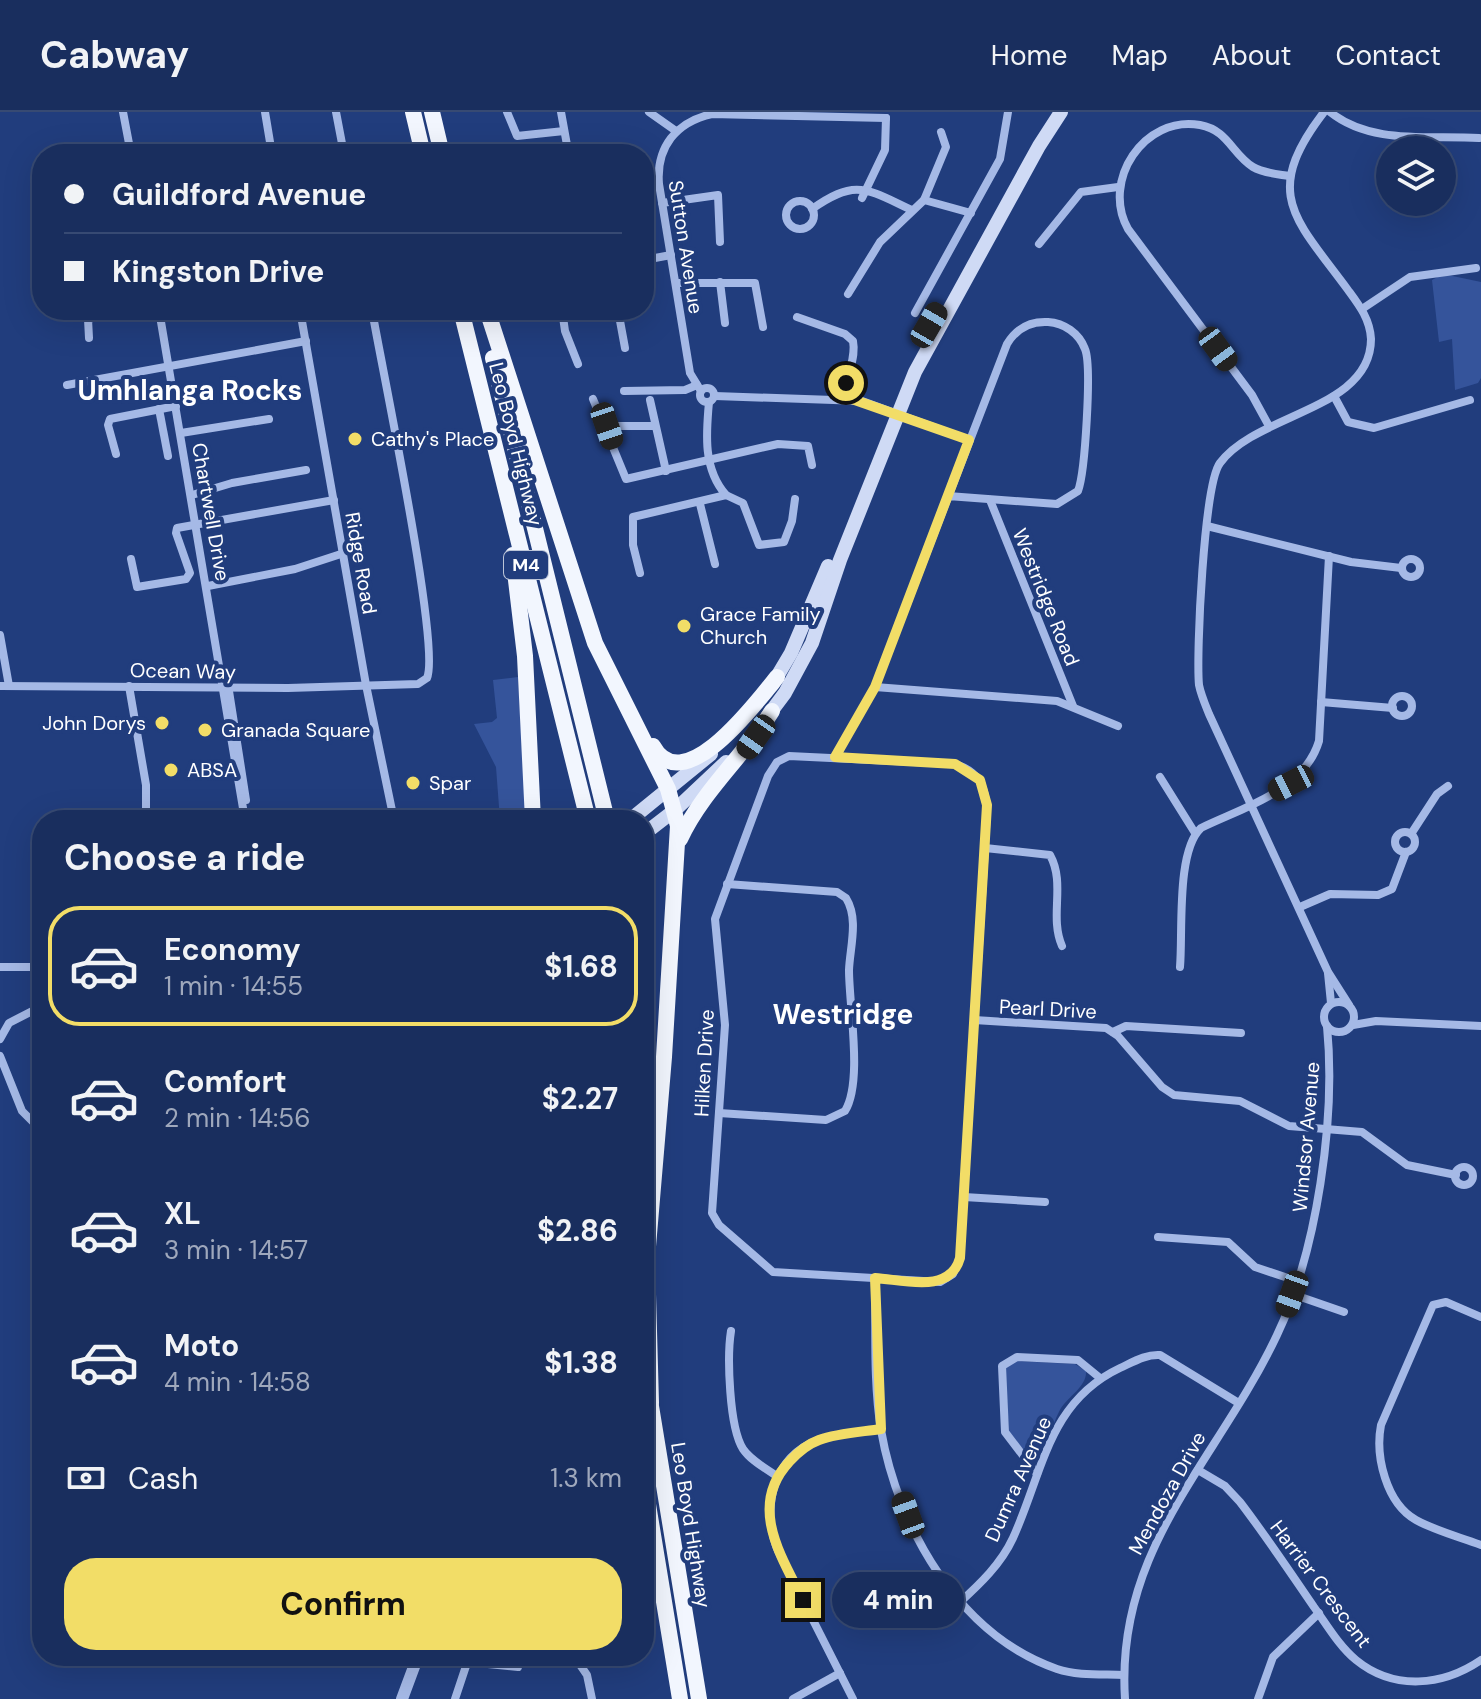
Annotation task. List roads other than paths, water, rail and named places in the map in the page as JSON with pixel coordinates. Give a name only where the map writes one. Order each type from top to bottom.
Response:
[{"type":"highway","points":[[413,112],[421,144]]},
{"type":"highway","points":[[432,112],[440,144]]},
{"type":"highway","points":[[464,320],[517,576],[528,694],[533,810]]},
{"type":"highway","name":"Leo Boyd Highway","points":[[464,320],[586,810]]},
{"type":"highway","name":"Leo Boyd Highway","points":[[486,320],[605,810]]},
{"type":"highway","points":[[487,320],[595,643],[668,789],[675,810],[679,842],[654,1167]]},
{"type":"highway","points":[[595,643],[656,751],[673,763],[689,762],[711,746],[749,712],[777,677]]},
{"type":"highway","points":[[679,842],[705,796],[746,752],[772,711]]},
{"type":"highway","name":"Leo Boyd Highway","points":[[654,1422],[699,1699]]},
{"type":"highway","name":"Leo Boyd Highway","points":[[654,1545],[680,1699]]},
{"type":"main road","points":[[642,810],[735,731],[777,677],[821,583],[929,325],[1053,112]]},
{"type":"main road","points":[[654,826],[675,810],[772,711],[812,643],[892,412],[1061,112]]},
{"type":"street","points":[[123,112],[129,144]]},
{"type":"street","points":[[265,112],[270,144]]},
{"type":"street","points":[[336,112],[342,144]]},
{"type":"street","points":[[507,112],[517,136],[564,131]]},
{"type":"street","points":[[561,112],[567,144]]},
{"type":"street","points":[[649,112],[676,131],[700,114],[889,115],[885,150],[862,198]]},
{"type":"street","points":[[915,313],[1000,159],[1008,112]]},
{"type":"street","points":[[1353,1025],[1351,1007],[1328,972],[1209,714],[1199,685],[1212,481],[1220,464],[1235,448],[1269,426],[1334,396],[1356,379],[1368,356],[1371,336],[1362,309],[1304,231],[1292,205],[1289,176],[1300,142],[1327,112],[1347,125],[1370,133],[1479,138]]},
{"type":"street","points":[[1269,426],[1255,400],[1126,225],[1119,204],[1118,187],[1126,164],[1143,144],[1159,133],[1186,124],[1206,126],[1223,135],[1254,167],[1289,176]]},
{"type":"street","name":"Sutton Avenue","points":[[676,131],[659,161],[662,203],[690,373],[701,398],[712,399]]},
{"type":"street","points":[[848,294],[880,242],[924,200],[946,147],[941,132]]},
{"type":"street","points":[[1039,244],[1081,192],[1118,187]]},
{"type":"street","points":[[812,209],[847,188],[866,188],[912,210]]},
{"type":"street","points":[[662,203],[718,195],[720,242]]},
{"type":"street","points":[[924,200],[971,213]]},
{"type":"street","points":[[654,258],[671,255]]},
{"type":"street","points":[[1362,309],[1410,277],[1476,268]]},
{"type":"street","points":[[720,282],[725,323]]},
{"type":"street","points":[[676,283],[756,284],[763,327]]},
{"type":"street","points":[[797,317],[845,334],[853,341],[854,352],[846,383],[849,398]]},
{"type":"street","points":[[88,320],[89,338]]},
{"type":"street","name":"Chartwell Drive","points":[[161,320],[246,810]]},
{"type":"street","name":"Ridge Road","points":[[302,320],[366,685],[392,810]]},
{"type":"street","name":"Ocean Way","points":[[5,686],[226,688],[418,684],[427,678],[430,670],[423,597],[374,320]]},
{"type":"street","points":[[563,320],[578,364]]},
{"type":"street","points":[[620,320],[625,348]]},
{"type":"street","name":"Westridge Road","points":[[835,757],[875,687],[969,440],[1011,337],[1024,326],[1039,322],[1056,323],[1071,330],[1085,349],[1089,372],[1080,488],[1060,504],[948,496]]},
{"type":"street","points":[[67,385],[306,341]]},
{"type":"street","points":[[624,391],[699,388]]},
{"type":"street","points":[[1334,396],[1348,422],[1368,429],[1470,400]]},
{"type":"street","points":[[795,499],[794,516],[784,542],[764,547],[757,540],[743,503],[726,495],[716,482],[706,440],[712,399],[849,398],[969,440]]},
{"type":"street","points":[[593,399],[607,426],[626,479],[778,444],[803,444],[811,448],[812,465]]},
{"type":"street","points":[[650,400],[666,471]]},
{"type":"street","points":[[116,454],[108,425],[110,419],[176,406]]},
{"type":"street","points":[[159,409],[168,456]]},
{"type":"street","points":[[181,433],[269,419]]},
{"type":"street","points":[[607,426],[654,426]]},
{"type":"street","points":[[192,495],[232,483],[306,470]]},
{"type":"street","points":[[640,573],[631,518],[700,504],[726,495]]},
{"type":"street","points":[[131,559],[137,587],[186,579],[190,573],[176,531],[197,523],[334,500]]},
{"type":"street","name":"Westridge Road","points":[[990,500],[1073,706]]},
{"type":"street","points":[[700,504],[715,564]]},
{"type":"street","points":[[1207,526],[1329,556],[1401,568]]},
{"type":"street","points":[[208,586],[295,569],[344,553]]},
{"type":"street","points":[[1180,967],[1185,859],[1195,833],[1291,783],[1307,769],[1319,741],[1329,556]]},
{"type":"street","points":[[0,635],[5,686]]},
{"type":"street","points":[[129,686],[146,785],[146,810]]},
{"type":"street","points":[[875,687],[1046,700],[1073,706],[1118,726]]},
{"type":"street","points":[[1321,702],[1393,708]]},
{"type":"street","name":"Hilken Drive","points":[[789,756],[966,768],[980,780],[986,795],[985,848],[960,1258],[953,1274],[932,1282],[773,1272],[719,1225],[711,1206],[725,1013],[714,925],[772,768],[789,756]]},
{"type":"street","points":[[1160,777],[1195,833]]},
{"type":"street","points":[[1300,907],[1330,894],[1378,895],[1392,889],[1406,852],[1414,846],[1411,834],[1437,794],[1448,786]]},
{"type":"street","points":[[1406,852],[1397,847],[1396,838],[1404,832],[1411,834]]},
{"type":"street","points":[[985,848],[1050,855],[1058,874],[1055,924],[1062,946]]},
{"type":"street","points":[[719,1113],[826,1120],[840,1116],[851,1096],[853,1040],[849,972],[853,917],[846,898],[837,892],[727,884]]},
{"type":"street","points":[[0,967],[32,967]]},
{"type":"street","points":[[1328,972],[1331,1003]]},
{"type":"street","points":[[1376,1021],[1341,1001],[1331,1003],[1325,1011],[1327,1026],[1340,1032],[1353,1025],[1376,1021],[1481,1026]]},
{"type":"street","points":[[0,1039],[9,1023],[32,1011]]},
{"type":"street","name":"Pearl Drive","points":[[974,1020],[1098,1027],[1113,1032],[1156,1082],[1174,1095],[1240,1101],[1280,1124],[1368,1134],[1407,1165],[1456,1175]]},
{"type":"street","points":[[1113,1032],[1126,1026],[1241,1033]]},
{"type":"street","name":"Windsor Avenue","points":[[1237,1402],[1274,1340],[1297,1281],[1318,1206],[1329,1050],[1327,1026]]},
{"type":"street","name":"Windsor Avenue","points":[[1329,1050],[1340,1032]]},
{"type":"street","points":[[0,1056],[22,1111],[32,1121]]},
{"type":"street","points":[[964,1197],[1045,1202]]},
{"type":"street","points":[[1158,1237],[1228,1242],[1255,1267],[1297,1281]]},
{"type":"street","points":[[875,1278],[881,1429],[919,1538],[959,1603],[987,1629],[1045,1664],[1069,1672],[1124,1675]]},
{"type":"street","points":[[1292,1294],[1344,1312]]},
{"type":"street","points":[[1481,1317],[1446,1302],[1437,1302],[1430,1311],[1381,1425],[1379,1455],[1386,1479],[1409,1515],[1481,1545]]},
{"type":"street","points":[[731,1331],[728,1363],[739,1441],[747,1454],[778,1477]]},
{"type":"street","name":"Dumra Avenue","points":[[959,1603],[991,1572],[1007,1549],[1037,1474],[1069,1408],[1100,1378],[1145,1357],[1160,1355],[1237,1402]]},
{"type":"street","points":[[1037,1474],[1005,1432],[1002,1366],[1017,1357],[1078,1360],[1100,1378]]},
{"type":"street","name":"Mendoza Drive","points":[[1125,1699],[1124,1675],[1132,1607],[1144,1566],[1237,1402]]},
{"type":"street","points":[[853,1699],[771,1531],[771,1494],[778,1477],[794,1457],[816,1440],[881,1429]]},
{"type":"street","name":"Harrier Crescent","points":[[1198,1470],[1237,1498],[1355,1659],[1392,1677],[1422,1683],[1459,1674],[1481,1660]]},
{"type":"street","points":[[1258,1699],[1262,1680],[1273,1657],[1319,1613]]},
{"type":"street","points":[[402,1699],[414,1666]]},
{"type":"street","points":[[455,1699],[466,1666]]},
{"type":"street","points":[[505,1666],[518,1667]]},
{"type":"street","points":[[581,1666],[587,1675],[592,1699]]},
{"type":"street","points":[[793,1699],[840,1673]]},
{"type":"place","name":"Cathy's Place","points":[[355,439]]},
{"type":"place","name":"Grace Family Church","points":[[684,626]]},
{"type":"place","name":"John Dorys","points":[[162,723]]},
{"type":"place","name":"Granada Square","points":[[205,730]]},
{"type":"place","name":"ABSA","points":[[171,770]]},
{"type":"place","name":"Spar","points":[[413,783]]},
{"type":"district","name":"Umhlanga Rocks","points":[[190,390]]},
{"type":"district","name":"Westridge","points":[[843,1014]]}]
